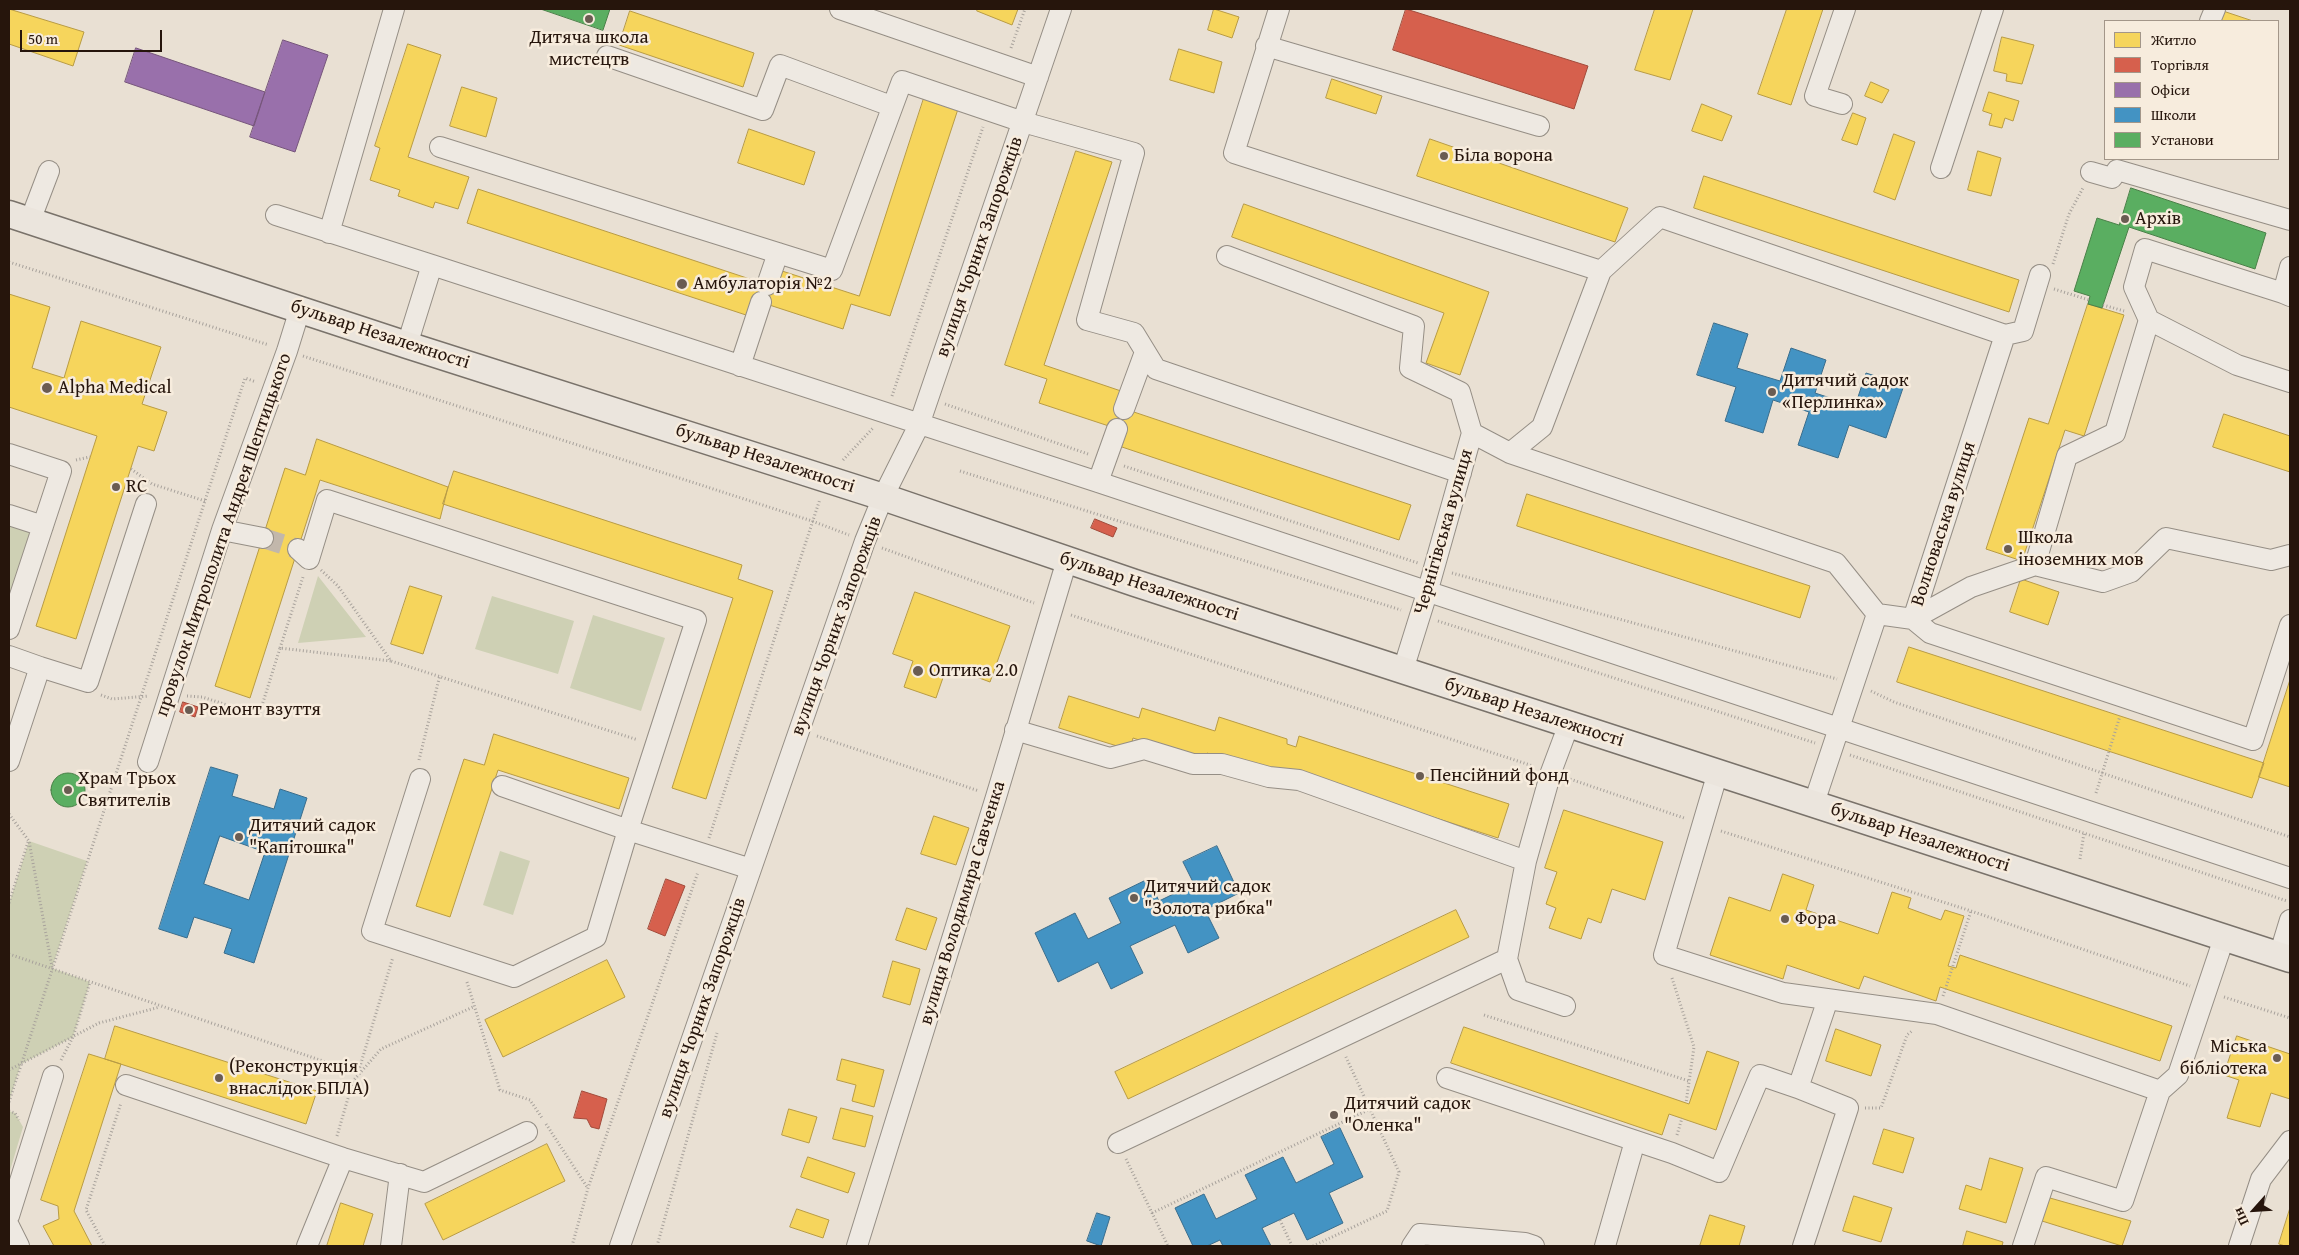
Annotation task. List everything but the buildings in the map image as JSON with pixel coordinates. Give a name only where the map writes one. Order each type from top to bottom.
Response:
[{"type":"main road","name":"бульвар Незалежності","points":[[20,218],[883,497],[1067,560],[2285,958]]},
{"type":"street","points":[[329,233],[394,9]]},
{"type":"street","points":[[840,9],[1004,67],[1038,77]]},
{"type":"street","name":"вулиця Чорних Запорожців","points":[[620,1246],[865,541],[883,497],[919,425],[1061,9]]},
{"type":"street","points":[[1279,9],[1234,153],[1601,271]]},
{"type":"street","points":[[1842,104],[1815,96],[1846,9]]},
{"type":"street","points":[[1941,168],[1993,9]]},
{"type":"street","points":[[1266,46],[1539,126]]},
{"type":"street","points":[[607,56],[763,110],[780,65],[891,106]]},
{"type":"street","points":[[440,147],[832,270],[891,106],[902,81],[1023,122],[1134,153],[1087,320],[1134,333],[1156,369],[1461,473]]},
{"type":"street","points":[[2091,172],[2112,178],[2124,164],[2290,220]]},
{"type":"street","points":[[20,218],[49,171]]},
{"type":"street","points":[[276,215],[1098,482],[2290,878]]},
{"type":"street","points":[[1510,453],[1542,427],[1601,271],[1660,217],[2005,335],[2023,331],[2038,279]]},
{"type":"street","points":[[2290,268],[2286,294],[2145,250],[2134,286],[2149,320],[2236,365],[2290,382]]},
{"type":"street","points":[[740,366],[778,253]]},
{"type":"street","name":"Чернігівська вулиця","points":[[1228,256],[1414,326],[1410,368],[1460,392],[1472,433],[1403,670]]},
{"type":"street","points":[[408,345],[432,265]]},
{"type":"street","name":"провулок Митрополита Андрея Шептицького","points":[[148,762],[222,530],[287,351],[300,309]]},
{"type":"street","points":[[2035,565],[2067,456],[2115,433],[2149,320]]},
{"type":"street","name":"Волноваська вулиця","points":[[1877,614],[1913,619],[2005,335]]},
{"type":"street","points":[[1124,408],[1145,352]]},
{"type":"street","points":[[1098,482],[1117,429]]},
{"type":"street","points":[[1472,433],[1510,453],[1836,563],[1877,614],[1814,803]]},
{"type":"street","points":[[9,454],[61,471],[9,629]]},
{"type":"street","points":[[303,554],[327,500],[696,620],[628,830],[596,937],[514,977],[372,931],[420,779]]},
{"type":"street","points":[[9,656],[88,682],[146,504]]},
{"type":"street","points":[[9,514],[43,526]]},
{"type":"street","points":[[222,530],[263,538]]},
{"type":"street","points":[[2290,555],[2271,560],[2166,538],[2131,572],[2103,582],[2035,565],[1971,587],[1913,619],[1930,633],[2252,740],[2290,625]]},
{"type":"street","name":"вулиця Володимира Савченка","points":[[857,1246],[1067,560]]},
{"type":"street","points":[[9,761],[40,667]]},
{"type":"street","points":[[1566,1006],[1518,990],[1507,959],[1526,861],[1552,772],[1570,724]]},
{"type":"street","points":[[1015,730],[1110,758],[1144,749],[1193,764],[1222,764],[1269,777],[1299,780],[1526,861]]},
{"type":"street","points":[[1718,772],[1664,955],[1782,993],[1937,1014],[2160,1091]]},
{"type":"street","points":[[502,786],[751,870]]},
{"type":"street","points":[[2285,958],[2290,920]]},
{"type":"street","points":[[2023,1246],[2046,1177],[2123,1201],[2160,1091],[2178,1075],[2224,938]]},
{"type":"street","points":[[1118,1143],[1507,959]]},
{"type":"street","points":[[1798,1088],[1828,999]]},
{"type":"street","points":[[1447,1078],[1672,1153],[1719,1172],[1760,1075],[1848,1108],[1803,1246]]},
{"type":"street","points":[[9,1216],[53,1076]]},
{"type":"street","points":[[126,1085],[337,1156],[424,1182],[527,1132]]},
{"type":"street","points":[[1605,1246],[1635,1141]]},
{"type":"street","points":[[2239,1246],[2261,1180],[2290,1141]]},
{"type":"street","points":[[308,1246],[337,1156]]},
{"type":"street","points":[[391,1246],[400,1174]]},
{"type":"street","points":[[9,1226],[19,1246]]},
{"type":"street","points":[[1412,1246],[1420,1234],[1525,1243],[1534,1246]]},
{"type":"path","points":[[1004,67],[1025,9]]},
{"type":"path","points":[[572,1246],[588,1188],[704,854],[826,479],[887,414],[990,110]]},
{"type":"path","points":[[2038,279],[2050,273],[2069,214],[2091,172]]},
{"type":"path","points":[[9,262],[812,521],[1051,609],[1552,772],[1703,825],[1971,911],[2290,1018]]},
{"type":"path","points":[[2038,279],[2089,300]]},
{"type":"path","points":[[9,1102],[244,378],[273,388]]},
{"type":"path","points":[[946,410],[950,396]]},
{"type":"path","points":[[928,398],[1106,460],[1434,568],[1853,683],[1894,702],[2290,837]]},
{"type":"path","points":[[131,469],[152,484],[204,501]]},
{"type":"path","points":[[960,471],[1420,615],[1831,749],[2290,902]]},
{"type":"path","points":[[94,694],[112,699],[169,695],[202,697],[259,715],[280,648],[303,554],[338,586],[391,661]]},
{"type":"path","points":[[280,648],[391,661],[655,746]]},
{"type":"path","points":[[420,779],[417,770],[440,676]]},
{"type":"path","points":[[2080,860],[2084,833],[2125,699]]},
{"type":"path","points":[[799,730],[996,797]]},
{"type":"path","points":[[9,814],[28,841],[52,969]]},
{"type":"path","points":[[9,903],[28,841]]},
{"type":"path","points":[[1848,1108],[1882,1108],[1907,1035],[1937,1014],[1971,911]]},
{"type":"path","points":[[358,1073],[398,940]]},
{"type":"path","points":[[9,954],[358,1073]]},
{"type":"path","points":[[1664,955],[1694,1047],[1686,1103]]},
{"type":"path","points":[[462,960],[473,1007],[500,1090],[530,1100],[588,1188]]},
{"type":"path","points":[[53,1076],[73,1037],[90,982]]},
{"type":"path","points":[[9,1070],[108,1020],[161,1006]]},
{"type":"path","points":[[337,1156],[353,1081],[380,1048],[473,1007]]},
{"type":"path","points":[[1484,1015],[1689,1081]]},
{"type":"path","points":[[657,1246],[718,1028]]},
{"type":"path","points":[[1313,1246],[1387,1210],[1399,1172],[1338,1040]]},
{"type":"path","points":[[105,1246],[86,1210],[126,1085]]},
{"type":"path","points":[[1152,1213],[1370,1108]]},
{"type":"path","points":[[9,1112],[15,1113]]},
{"type":"path","points":[[1118,1143],[1168,1246]]},
{"type":"path","points":[[1280,1220],[1292,1246]]},
{"type":"green space","points":[[9,520],[37,529],[9,616]]},
{"type":"green space","points":[[318,576],[366,637],[298,643]]},
{"type":"green space","points":[[492,596],[574,621],[558,674],[475,649]]},
{"type":"green space","points":[[593,615],[665,638],[641,711],[570,688]]},
{"type":"green space","points":[[29,841],[87,861],[52,968],[90,982],[73,1037],[21,1064],[9,1102],[9,904]]},
{"type":"green space","points":[[500,851],[530,861],[513,915],[483,905]]},
{"type":"green space","points":[[9,1111],[15,1113],[23,1127],[9,1174]]},
{"type":"tunnel","points":[[263,538],[298,549]]},
{"type":"place","name":"Дитяча школа мистецтв","points":[[589,19]]},
{"type":"place","name":"Біла ворона","points":[[1444,156]]},
{"type":"place","name":"Архів","points":[[2125,219]]},
{"type":"place","name":"Амбулаторія №2","points":[[682,284]]},
{"type":"place","name":"Alpha Medical","points":[[47,388]]},
{"type":"place","name":"Дитячий садок «Перлинка»","points":[[1772,392]]},
{"type":"place","name":"RC","points":[[116,487]]},
{"type":"place","name":"Школа іноземних мов","points":[[2008,549]]},
{"type":"place","name":"Оптика 2.0","points":[[918,671]]},
{"type":"place","name":"Ремонт взуття","points":[[189,710]]},
{"type":"place","name":"Пенсійний фонд","points":[[1420,776]]},
{"type":"place","name":"Храм Трьох Святителів","points":[[68,790]]},
{"type":"place","name":"Дитячий садок \"Капітошка\"","points":[[239,837]]},
{"type":"place","name":"Дитячий садок \"Золота рибка\"","points":[[1134,898]]},
{"type":"place","name":"Фора","points":[[1785,919]]},
{"type":"place","name":"Міська бібліотека","points":[[2277,1058]]},
{"type":"place","name":"(Реконструкція внаслідок БПЛА)","points":[[219,1078]]},
{"type":"place","name":"Дитячий садок \"Оленка\"","points":[[1334,1115]]}]
